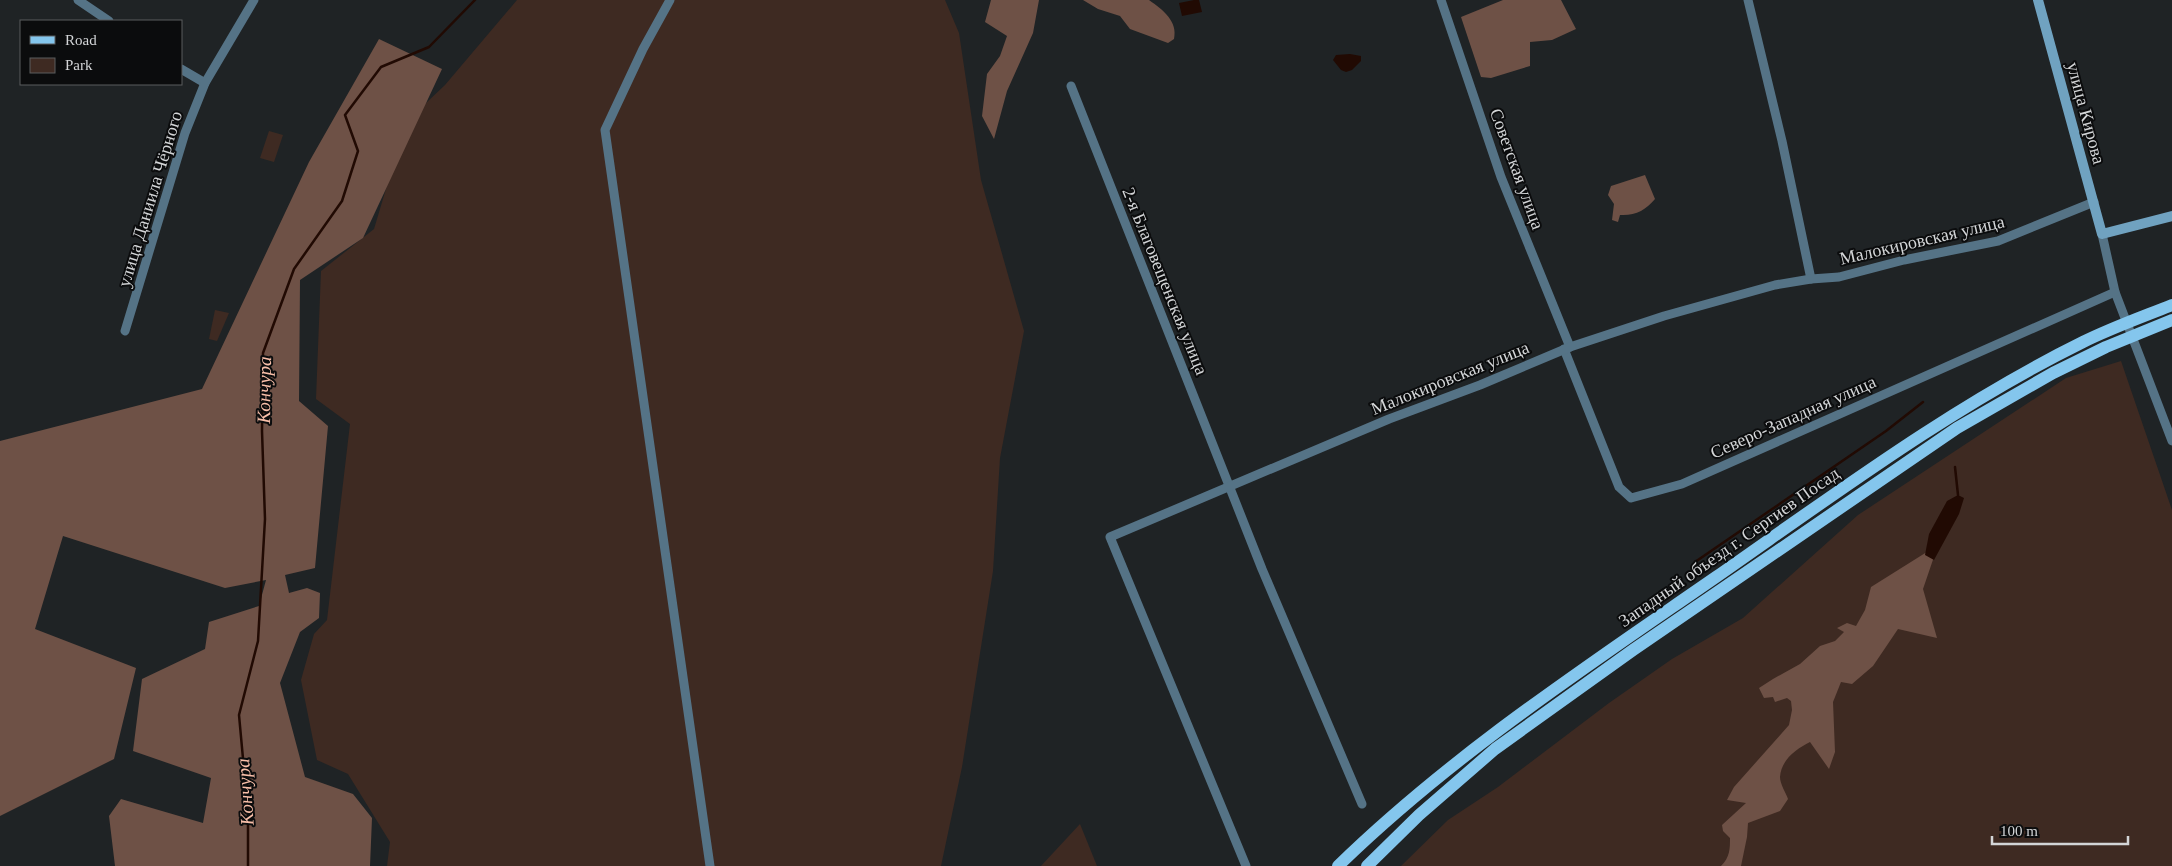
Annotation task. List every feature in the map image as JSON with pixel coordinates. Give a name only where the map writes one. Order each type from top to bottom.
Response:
[{"type":"main road","name":"Западный объезд г. Сергиев Посад","points":[[1338,866],[1362,842],[1430,785],[1518,716],[1902,448],[1990,392],[2084,341],[2172,305]]},
{"type":"main road","name":"Западный объезд г. Сергиев Посад","points":[[1367,866],[1419,815],[1496,749],[1641,645],[1957,428],[2053,373],[2106,346],[2172,320]]},
{"type":"street","points":[[78,0],[108,20]]},
{"type":"street","name":"улица Даниила Чёрного","points":[[125,331],[140,286],[184,133],[205,83],[254,0]]},
{"type":"street","points":[[670,0],[643,48],[606,130],[710,866]]},
{"type":"street","name":"Советская улица","points":[[1440,0],[1501,176],[1567,348]]},
{"type":"street","points":[[1748,0],[1782,141],[1811,278]]},
{"type":"street","name":"улица Кирова","points":[[2038,0],[2102,234]]},
{"type":"street","points":[[182,71],[205,83]]},
{"type":"street","name":"2-я Благовещенская улица","points":[[1071,86],[1262,569],[1362,804]]},
{"type":"street","name":"Малокировская улица","points":[[1246,866],[1110,537],[1374,426],[1480,385],[1567,348],[1664,316],[1775,284],[1811,278],[1839,277],[1904,260],[1998,242],[2094,202]]},
{"type":"street","points":[[2172,216],[2102,234],[2115,292],[2172,442]]},
{"type":"street","name":"Северо-Западная улица","points":[[1567,348],[1619,487],[1631,498],[1682,484],[2115,292]]},
{"type":"green space","points":[[517,0],[945,0],[959,33],[981,180],[1024,331],[1000,458],[993,571],[962,767],[941,866],[387,866],[390,842],[348,774],[317,760],[301,680],[314,634],[327,620],[350,424],[316,399],[321,271],[374,229],[406,122],[445,85]]},
{"type":"green space","points":[[269,131],[283,135],[274,162],[260,158]]},
{"type":"green space","points":[[215,310],[229,313],[217,341],[209,339]]},
{"type":"green space","points":[[2121,361],[2172,510],[2172,866],[1401,866],[1448,820],[1498,787],[1609,703],[1672,659],[1743,618],[1858,515],[2066,378]]},
{"type":"green space","points":[[1080,824],[1097,866],[1041,866]]},
{"type":"shaded area","points":[[991,0],[1039,0],[1033,33],[1007,91],[994,139],[982,116],[987,74],[1000,56],[1007,36],[985,22]]},
{"type":"shaded area","points":[[1083,0],[1149,0],[1172,21],[1175,33],[1174,39],[1168,43],[1130,29],[1120,16],[1098,9]]},
{"type":"shaded area","points":[[1199,0],[1202,12],[1182,16],[1179,3]]},
{"type":"shaded area","points":[[1503,0],[1561,0],[1576,29],[1552,40],[1530,42],[1530,66],[1491,78],[1481,77],[1461,17]]},
{"type":"shaded area","points":[[379,39],[442,69],[363,238],[300,280],[299,401],[328,426],[315,568],[285,575],[289,593],[307,588],[320,593],[319,618],[300,632],[280,683],[305,777],[353,794],[372,818],[370,866],[115,866],[109,816],[121,799],[203,823],[211,778],[133,751],[142,679],[205,649],[209,622],[259,606],[266,580],[225,588],[63,536],[35,629],[136,668],[114,759],[0,816],[0,441],[202,389],[309,162]]},
{"type":"shaded area","points":[[1350,54],[1361,56],[1361,61],[1352,70],[1346,72],[1341,70],[1333,60],[1336,55]]},
{"type":"shaded area","points":[[1645,175],[1655,199],[1640,212],[1620,215],[1618,222],[1612,220],[1614,204],[1608,195],[1611,186]]},
{"type":"shaded area","points":[[1958,495],[1964,498],[1959,514],[1934,560],[1925,555],[1929,534],[1947,501]]},
{"type":"shaded area","points":[[1938,545],[1923,589],[1937,638],[1898,629],[1873,666],[1852,684],[1841,682],[1833,702],[1835,752],[1829,769],[1810,742],[1790,756],[1783,765],[1780,777],[1788,799],[1780,811],[1748,823],[1741,866],[1721,866],[1728,856],[1730,849],[1730,838],[1723,831],[1722,825],[1746,803],[1727,800],[1734,787],[1789,725],[1792,710],[1791,701],[1787,698],[1775,702],[1773,697],[1764,698],[1759,688],[1800,664],[1820,646],[1835,641],[1844,632],[1837,628],[1847,623],[1856,626],[1865,610],[1871,587]]},
{"type":"waterway","name":"Кончура","points":[[248,866],[248,813],[239,715],[258,641],[265,519],[262,431],[263,353],[294,269],[342,201],[358,151],[345,115],[381,67],[429,47],[475,0]]},
{"type":"waterway","points":[[1695,562],[1886,431],[1923,402]]},
{"type":"waterway","points":[[1955,467],[1958,495]]}]
